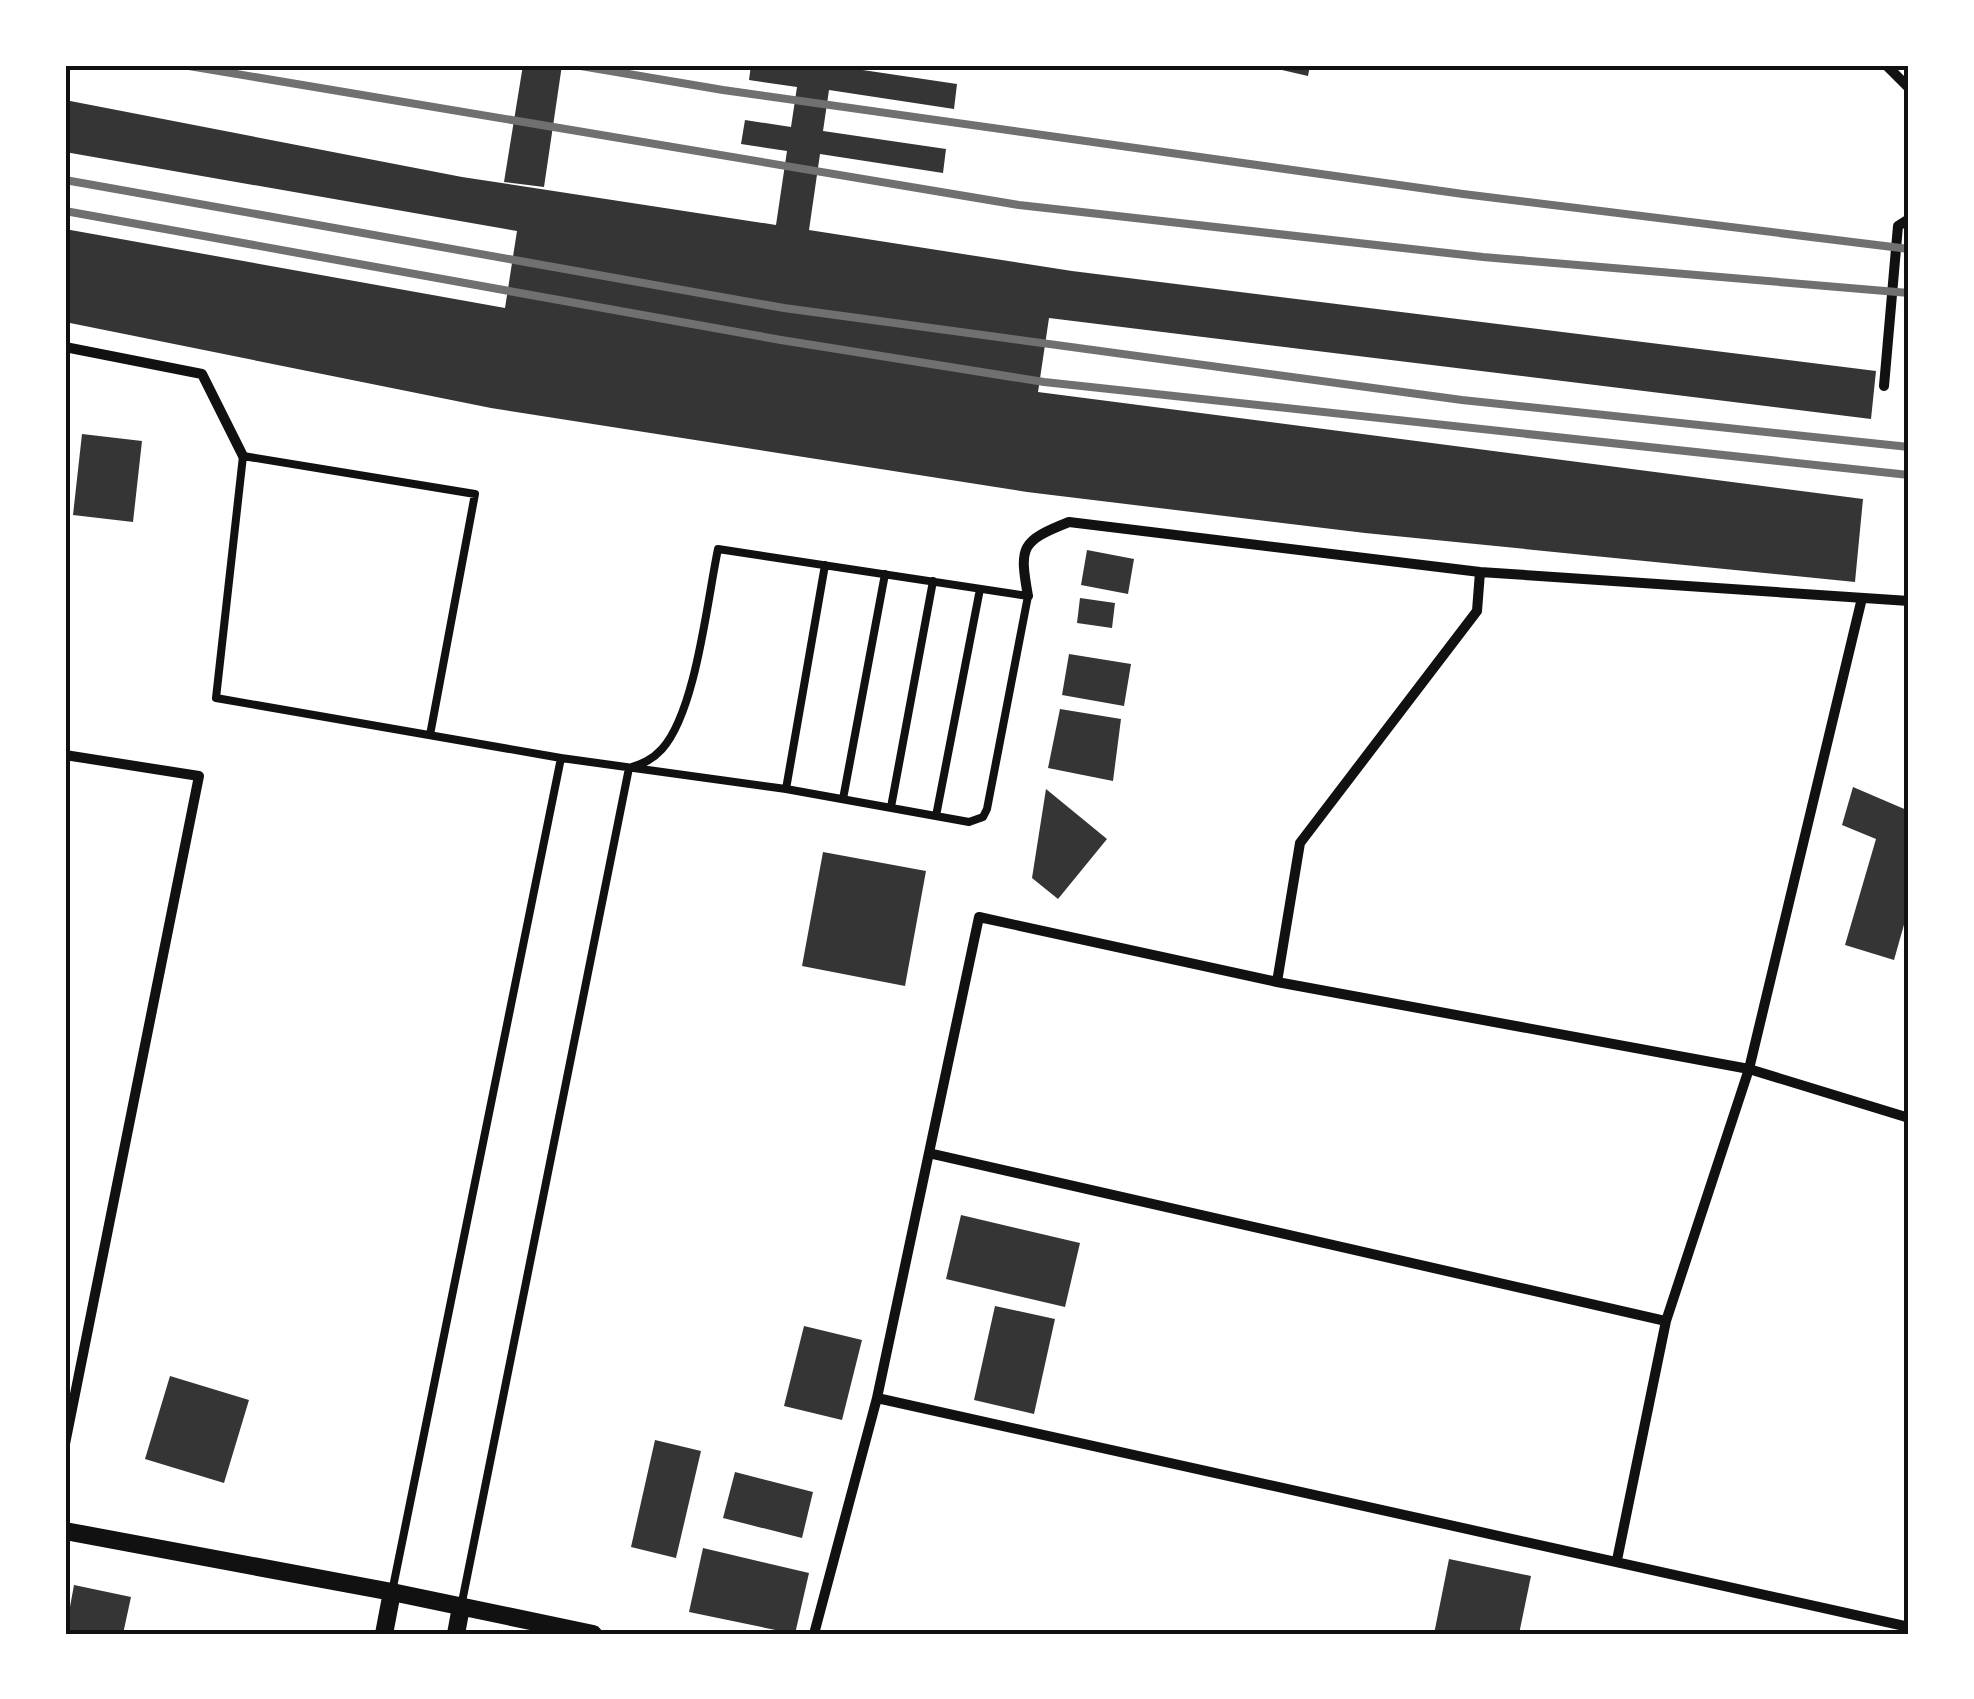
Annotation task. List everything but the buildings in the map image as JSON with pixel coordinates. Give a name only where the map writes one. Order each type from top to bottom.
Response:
[{"type":"street","points":[[1886,65],[1909,88]]},
{"type":"street","points":[[1884,386],[1898,226],[1909,219]]},
{"type":"street","points":[[65,347],[202,374],[243,456]]},
{"type":"street","points":[[1028,596],[1021,558],[1029,541],[1068,522],[1480,572],[1909,601]]},
{"type":"street","points":[[1277,982],[1300,843],[1477,611],[1480,572]]},
{"type":"street","points":[[1617,1560],[1666,1320],[1750,1068],[1862,598]]},
{"type":"street","points":[[65,755],[198,776],[65,1444]]},
{"type":"street","points":[[814,1634],[877,1398],[979,917],[1277,982],[1750,1068],[1909,1118]]},
{"type":"street","points":[[929,1153],[1666,1320]]},
{"type":"street","points":[[877,1398],[1909,1627]]},
{"type":"street","points":[[65,1531],[593,1634]]},
{"type":"street","points":[[384,1634],[392,1592]]},
{"type":"street","points":[[456,1634],[461,1607]]},
{"type":"lane","points":[[430,736],[476,494],[243,456],[216,698],[430,736],[561,758],[629,768],[786,789],[843,798],[969,822],[983,816],[986,808],[1028,596],[718,549],[689,691],[676,727],[650,761],[629,768]]},
{"type":"lane","points":[[786,789],[825,565]]},
{"type":"lane","points":[[843,798],[885,574]]},
{"type":"lane","points":[[892,808],[933,581]]},
{"type":"lane","points":[[936,816],[980,588]]},
{"type":"lane","points":[[392,1592],[561,758]]},
{"type":"lane","points":[[461,1607],[629,768]]},
{"type":"railway","points":[[183,65],[1019,205],[1483,257],[1909,293]]},
{"type":"railway","points":[[575,65],[723,90],[1463,194],[1909,249]]},
{"type":"railway","points":[[65,180],[784,308],[1462,400],[1909,447]]},
{"type":"railway","points":[[65,211],[781,340],[1044,382],[1909,475]]}]
